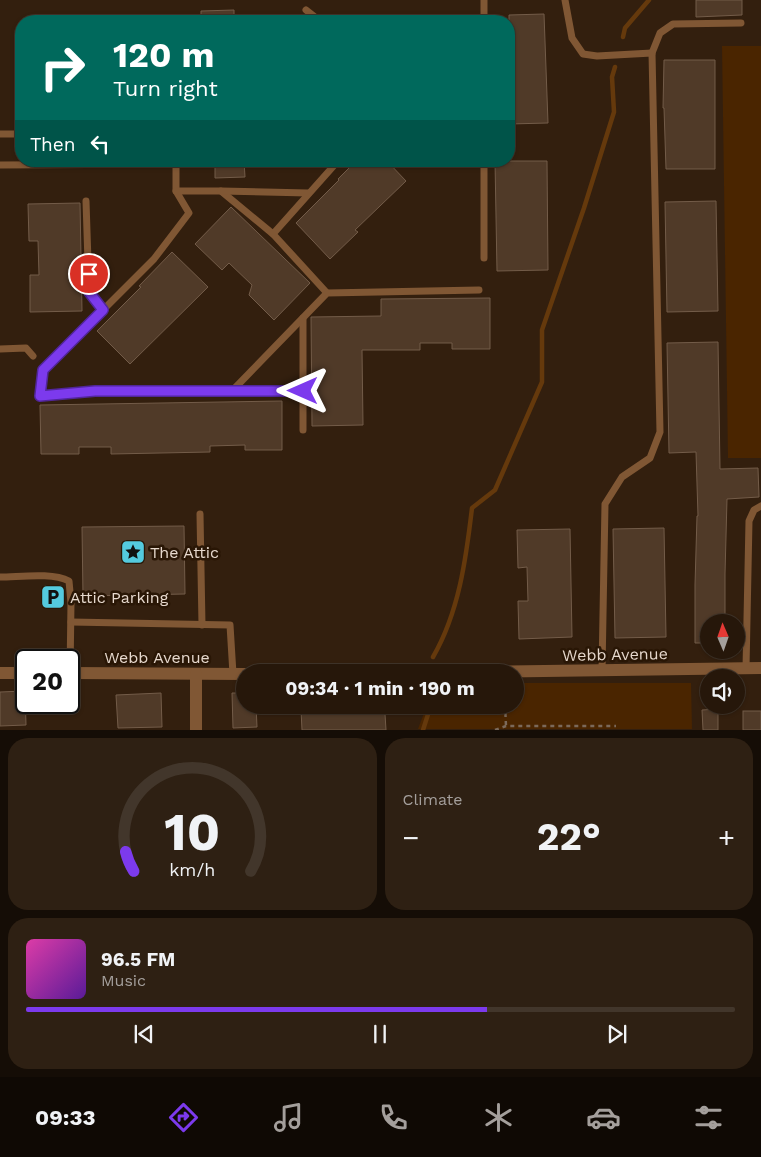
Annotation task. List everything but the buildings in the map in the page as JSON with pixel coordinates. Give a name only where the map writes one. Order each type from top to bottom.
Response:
[{"type":"street","name":"Webb Avenue","points":[[524,671],[761,668]]},
{"type":"street","points":[[0,673],[15,673]]},
{"type":"street","name":"Webb Avenue","points":[[80,673],[236,674]]},
{"type":"street","points":[[196,674],[196,730]]},
{"type":"lane","points":[[484,0],[484,15]]},
{"type":"lane","points":[[565,0],[572,38],[583,54],[597,56],[652,53]]},
{"type":"lane","points":[[306,10],[312,15]]},
{"type":"lane","points":[[602,670],[605,504],[622,477],[650,458],[660,432],[652,53],[660,33],[673,24],[741,22]]},
{"type":"lane","points":[[0,134],[15,134]]},
{"type":"lane","points":[[0,165],[15,165]]},
{"type":"lane","points":[[176,167],[176,191],[189,213],[154,259],[43,370],[40,396],[95,391],[303,391]]},
{"type":"lane","points":[[272,234],[333,167]]},
{"type":"lane","points":[[484,167],[484,258]]},
{"type":"lane","points":[[176,191],[308,194]]},
{"type":"lane","points":[[220,191],[272,234],[327,293]]},
{"type":"lane","points":[[86,201],[89,292],[103,310]]},
{"type":"lane","points":[[232,391],[327,293],[479,290]]},
{"type":"lane","points":[[303,318],[303,430]]},
{"type":"lane","points":[[0,349],[26,348],[33,356]]},
{"type":"lane","points":[[746,668],[749,521],[754,510],[761,506]]},
{"type":"lane","points":[[200,514],[202,625]]},
{"type":"lane","points":[[0,577],[50,577],[63,578],[69,581],[71,603],[70,649]]},
{"type":"lane","points":[[71,622],[230,625],[237,664]]},
{"type":"path","points":[[505,714],[506,726]]},
{"type":"path","points":[[495,730],[506,726],[519,728],[616,726]]},
{"type":"shaded area","points":[[722,46],[761,46],[761,458],[728,458]]},
{"type":"shaded area","points":[[524,683],[691,683],[692,729],[418,729],[424,714],[524,714]]},
{"type":"waterway","points":[[623,37],[625,28],[649,0]]},
{"type":"waterway","points":[[433,657],[449,622],[460,585],[472,508],[495,490],[542,382],[542,330],[584,208],[614,112],[612,77],[615,67]]},
{"type":"waterway","points":[[423,730],[428,714]]},
{"type":"place","name":"The Attic","points":[[133,552]]},
{"type":"place","name":"Attic Parking","points":[[53,597]]},
{"type":"route","points":[[89,274],[89,292],[103,310],[43,370],[40,396],[95,391],[303,391]]}]
